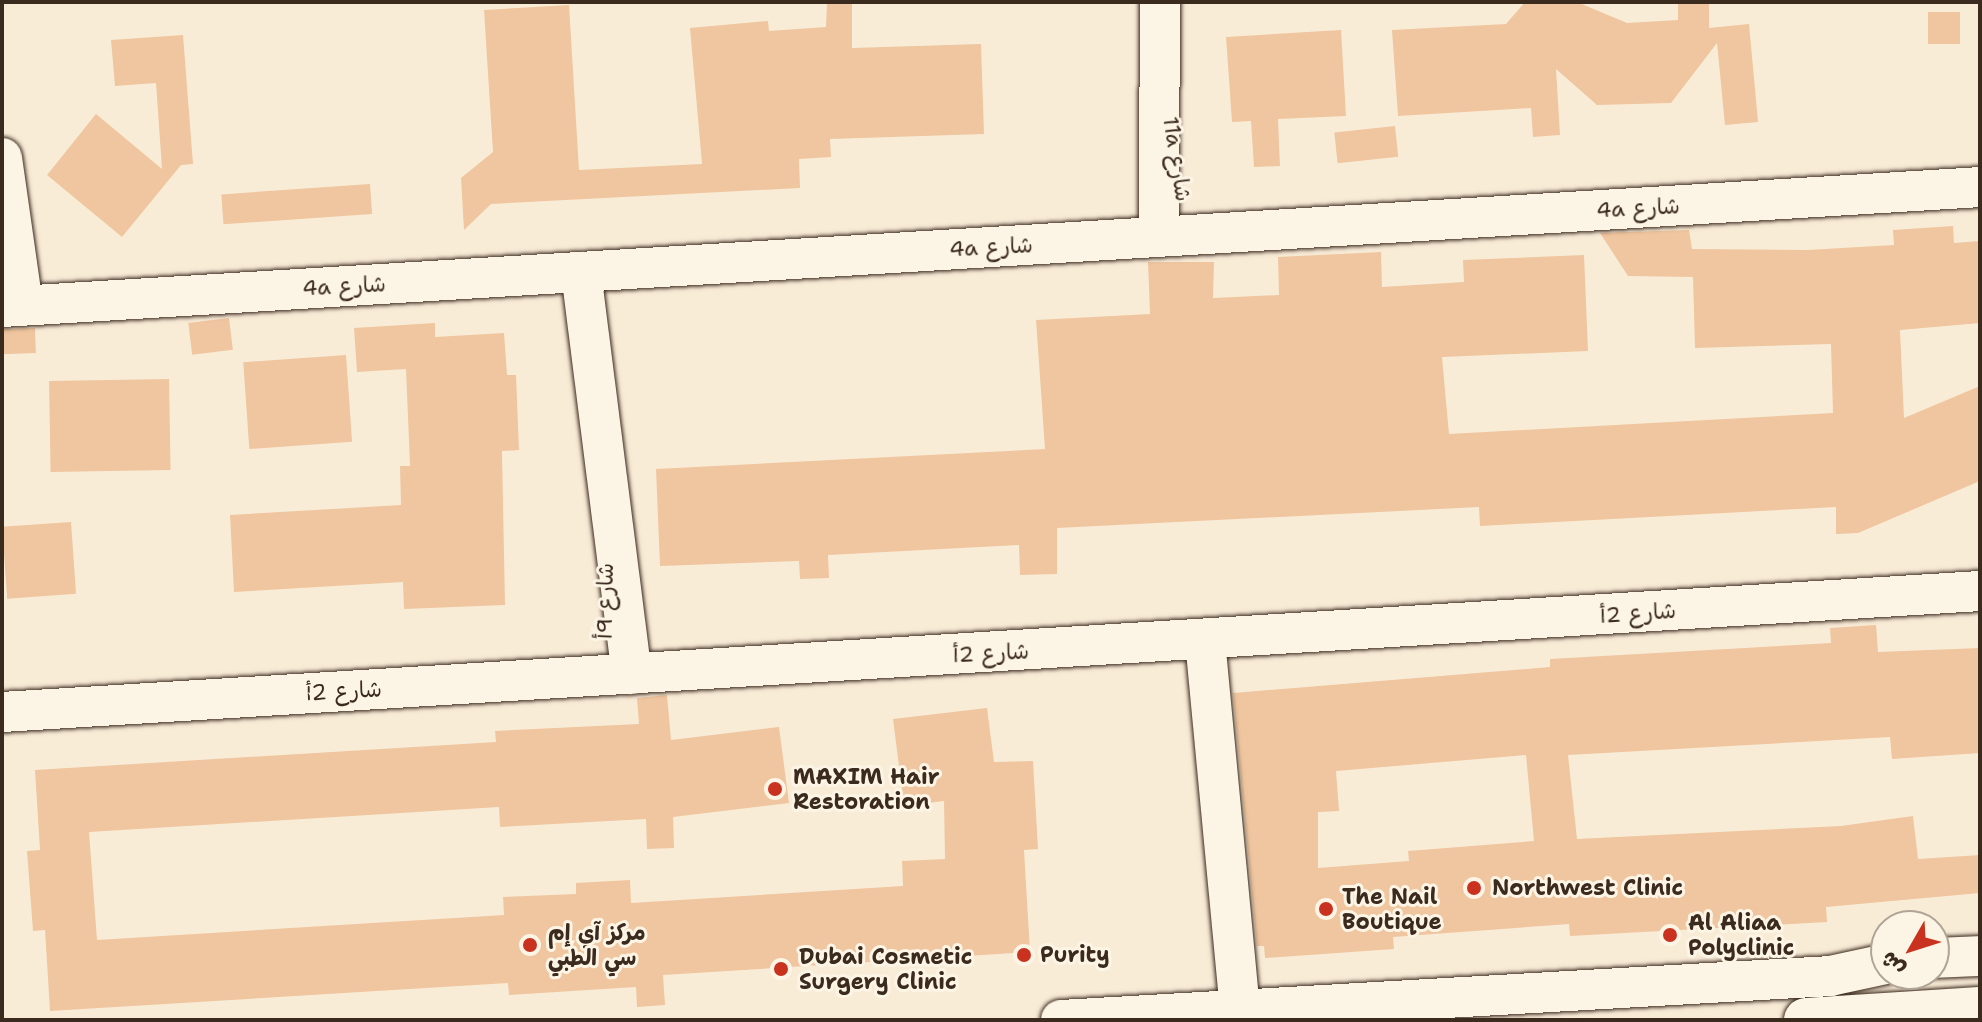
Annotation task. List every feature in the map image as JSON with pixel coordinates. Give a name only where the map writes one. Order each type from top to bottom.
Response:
[{"type":"main road","points":[[1806,1020],[1980,1009]]},
{"type":"street","name":"11a شارع","points":[[1160,2],[1174,236]]},
{"type":"street","points":[[2,158],[12,306]]},
{"type":"street","name":"4a شارع","points":[[12,306],[1980,187]]},
{"type":"street","name":"شارع 9أ","points":[[598,271],[600,407],[611,527],[618,675]]},
{"type":"street","name":"شارع 2أ","points":[[2,712],[1980,591]]},
{"type":"street","points":[[1205,640],[1240,1007]]},
{"type":"street","points":[[1950,957],[1980,956]]},
{"type":"street","points":[[1061,1020],[1240,1007],[1830,976],[1870,967]]},
{"type":"building","points":[[827,2],[852,2],[852,48],[981,44],[984,134],[830,139],[831,157],[799,159],[800,188],[491,204],[464,230],[461,178],[493,152],[484,10],[569,5],[579,170],[702,164],[690,28],[768,21],[769,31],[826,27]]},
{"type":"building","points":[[1525,2],[1577,2],[1627,23],[1678,20],[1678,2],[1709,2],[1709,28],[1749,24],[1758,122],[1725,125],[1717,43],[1671,103],[1597,105],[1556,69],[1560,135],[1533,137],[1531,108],[1398,116],[1392,30],[1506,24]]},
{"type":"building","points":[[1928,12],[1960,12],[1960,44],[1928,44]]},
{"type":"building","points":[[1341,30],[1346,116],[1278,119],[1280,166],[1254,167],[1251,121],[1232,122],[1226,37]]},
{"type":"building","points":[[183,35],[193,164],[181,165],[122,237],[47,175],[96,114],[162,169],[156,83],[115,86],[111,40]]},
{"type":"building","points":[[1395,126],[1398,157],[1338,163],[1334,132]]},
{"type":"building","points":[[370,184],[372,214],[223,224],[221,194]]},
{"type":"building","points":[[1953,226],[1954,243],[1980,241],[1980,323],[1900,330],[1904,418],[1980,386],[1980,481],[1858,533],[1836,534],[1836,507],[1480,526],[1479,507],[1057,528],[1057,574],[1020,575],[1019,545],[828,555],[829,578],[800,579],[799,561],[660,566],[656,469],[1045,449],[1036,320],[1150,314],[1148,262],[1214,262],[1213,298],[1279,295],[1278,257],[1381,252],[1382,287],[1464,282],[1463,260],[1584,255],[1588,351],[1442,357],[1449,434],[1833,413],[1831,344],[1695,348],[1693,277],[1628,276],[1600,233],[1689,230],[1692,249],[1807,250],[1894,245],[1893,230]]},
{"type":"building","points":[[229,318],[233,350],[192,355],[188,323]]},
{"type":"building","points":[[435,323],[435,337],[504,333],[507,375],[516,375],[519,450],[502,451],[505,605],[404,609],[403,582],[234,592],[230,515],[401,505],[400,466],[410,466],[406,369],[357,372],[354,328]]},
{"type":"building","points":[[35,328],[36,353],[3,354],[2,329]]},
{"type":"building","points":[[346,355],[352,442],[249,449],[243,362]]},
{"type":"building","points":[[169,379],[171,470],[51,472],[49,381]]},
{"type":"building","points":[[71,522],[76,594],[7,599],[2,527]]},
{"type":"building","points":[[1876,625],[1878,652],[1980,648],[1980,753],[1892,759],[1890,737],[1568,755],[1577,839],[1841,826],[1913,816],[1918,859],[1980,855],[1980,893],[1826,907],[1827,922],[1570,936],[1569,924],[1393,937],[1394,949],[1265,958],[1264,946],[1257,946],[1233,693],[1550,667],[1550,659],[1831,643],[1830,628]],"holes":[[[1526,755],[1534,841],[1408,851],[1409,861],[1318,868],[1318,812],[1339,811],[1336,771]]]},
{"type":"building","points":[[667,695],[671,740],[779,727],[789,803],[673,817],[674,848],[647,849],[646,819],[500,827],[499,807],[89,832],[97,940],[504,915],[503,897],[576,894],[576,883],[630,880],[631,903],[903,886],[902,861],[945,859],[944,801],[904,806],[893,719],[987,708],[994,762],[1033,761],[1038,849],[1024,850],[1030,952],[663,975],[665,1005],[637,1007],[636,987],[509,995],[508,983],[50,1011],[45,930],[33,931],[27,851],[40,850],[35,770],[496,742],[495,731],[639,724],[637,698]]},
{"type":"place","name":"MAXIM Hair Restoration","points":[[775,789]]},
{"type":"place","name":"Northwest Clinic","points":[[1474,888]]},
{"type":"place","name":"The Nail Boutique","points":[[1326,909]]},
{"type":"place","name":"Al Aliaa Polyclinic","points":[[1670,935]]},
{"type":"place","name":"مركز آي إم سي الطبي","points":[[530,945]]},
{"type":"place","name":"Purity","points":[[1024,955]]},
{"type":"place","name":"Dubai Cosmetic Surgery Clinic","points":[[781,969]]}]
